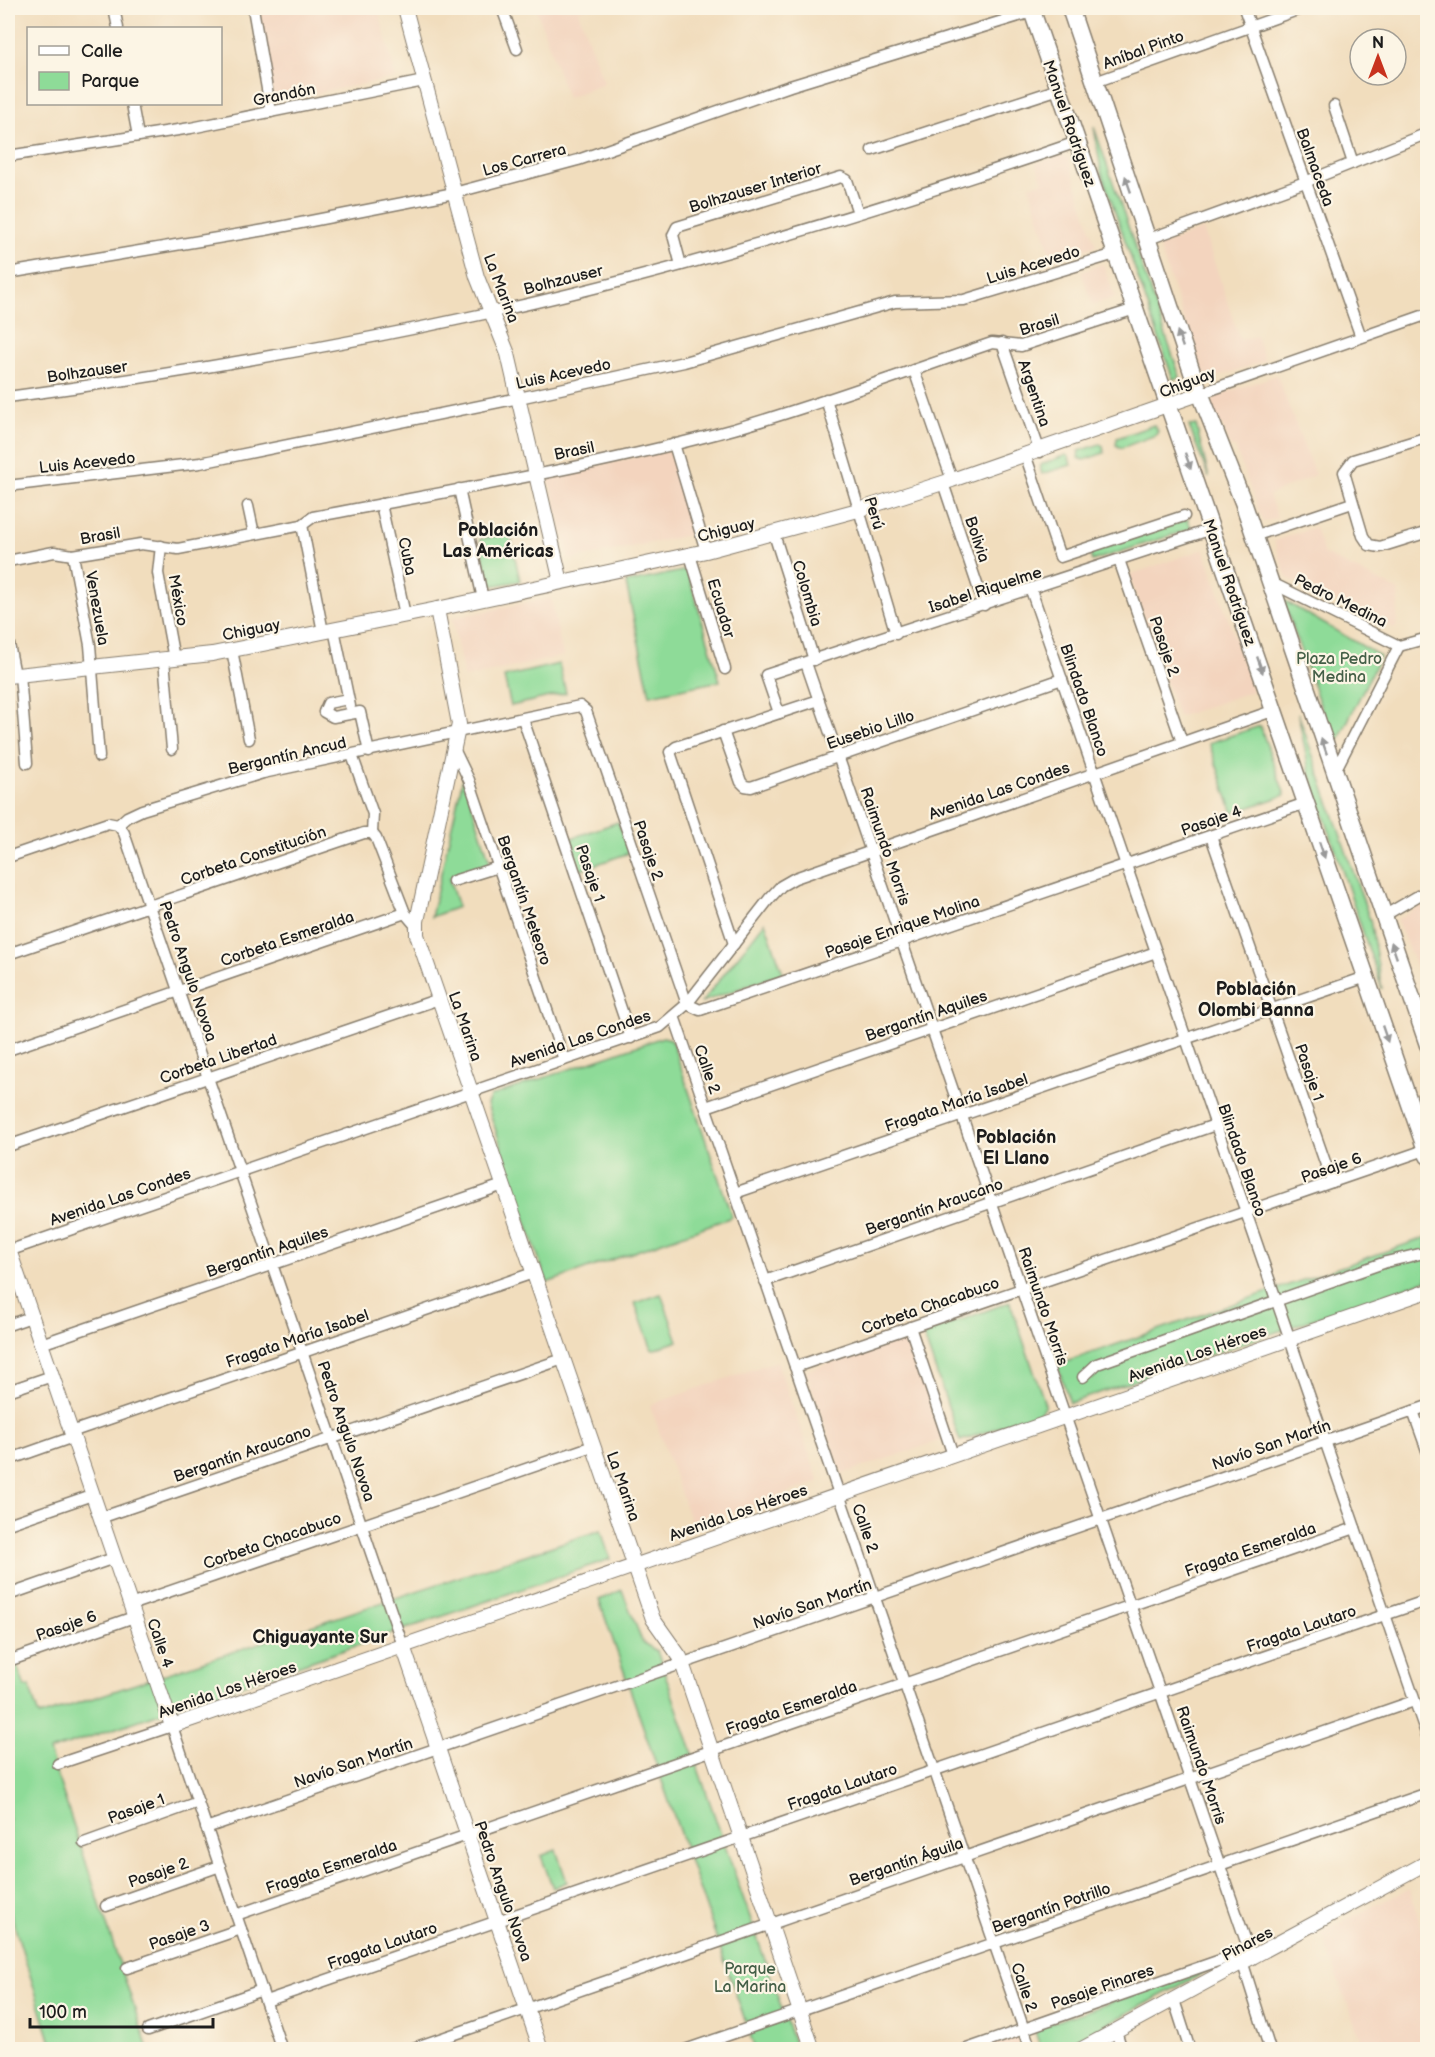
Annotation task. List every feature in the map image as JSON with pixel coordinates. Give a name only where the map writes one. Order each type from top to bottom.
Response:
[{"type":"main road","points":[[1070,8],[1199,394],[1254,536],[1382,917],[1428,1045]]},
{"type":"main road","name":"Manuel Rodríguez","points":[[1032,10],[1426,1153]]},
{"type":"street","points":[[114,8],[118,27]]},
{"type":"street","points":[[253,8],[271,112]]},
{"type":"street","name":"La Marina","points":[[405,8],[477,277],[505,343],[561,582]]},
{"type":"street","points":[[502,8],[517,49]]},
{"type":"street","name":"Balmaceda","points":[[1244,8],[1361,337]]},
{"type":"street","name":"Aníbal Pinto","points":[[1095,82],[1304,8]]},
{"type":"street","name":"Los Carrera","points":[[8,273],[265,230],[454,193],[578,160],[790,86],[1032,10]]},
{"type":"street","name":"Grandón","points":[[8,156],[138,136],[424,81]]},
{"type":"street","points":[[872,150],[1059,88]]},
{"type":"street","points":[[132,105],[138,136]]},
{"type":"street","points":[[1334,106],[1353,163]]},
{"type":"street","points":[[1146,240],[1428,134]]},
{"type":"street","name":"Bolhzauser","points":[[8,397],[139,378],[492,312],[779,238],[1077,142]]},
{"type":"street","name":"Bolhzauser Interior","points":[[681,265],[673,235],[677,227],[841,177],[847,180],[858,213]]},
{"type":"street","name":"Luis Acevedo","points":[[8,486],[200,463],[519,398],[684,362],[895,302],[964,300],[1115,254]]},
{"type":"street","name":"Brasil","points":[[8,561],[54,552],[73,555],[133,544],[178,549],[302,525],[310,518],[536,474],[674,444],[735,428],[992,343],[1021,346],[1135,309]]},
{"type":"street","name":"Chiguay","points":[[14,675],[169,660],[232,650],[690,555],[774,534],[858,510],[1040,452],[1428,314]]},
{"type":"street","name":"Argentina","points":[[1002,343],[1040,452]]},
{"type":"street","name":"Bolivia","points":[[914,370],[984,605]]},
{"type":"street","name":"Perú","points":[[826,399],[896,634]]},
{"type":"street","points":[[1428,437],[1350,462],[1344,476],[1363,536],[1373,546],[1380,547],[1428,532]]},
{"type":"street","points":[[674,444],[706,551]]},
{"type":"street","points":[[1026,456],[1060,557],[1184,516]]},
{"type":"street","points":[[459,489],[483,599]]},
{"type":"street","points":[[1254,536],[1352,503]]},
{"type":"street","name":"Cuba","points":[[381,504],[405,615]]},
{"type":"street","points":[[248,506],[254,534]]},
{"type":"street","points":[[302,525],[351,714]]},
{"type":"street","name":"Isabel Riquelme","points":[[779,713],[766,675],[1032,590],[1212,529]]},
{"type":"street","name":"Colombia","points":[[774,534],[810,662]]},
{"type":"street","name":"México","points":[[161,546],[158,573],[169,660],[172,749]]},
{"type":"street","name":"Venezuela","points":[[73,555],[92,667],[99,757]]},
{"type":"street","name":"Ecuador","points":[[690,555],[725,669]]},
{"type":"street","name":"Pasaje 2","points":[[1119,560],[1182,742]]},
{"type":"street","name":"Pedro Medina","points":[[1269,582],[1399,646],[1428,638]]},
{"type":"street","name":"Blindado Blanco","points":[[1032,590],[1428,1739]]},
{"type":"street","points":[[416,926],[459,733],[459,715],[437,609]]},
{"type":"street","points":[[8,639],[27,763]]},
{"type":"street","name":"Pedro Medina","points":[[1334,773],[1399,646]]},
{"type":"street","points":[[232,650],[249,739]]},
{"type":"street","name":"Raimundo Morris","points":[[810,662],[819,700],[838,756],[1220,1865],[1248,1958],[1270,2049]]},
{"type":"street","name":"Eusebio Lillo","points":[[723,731],[741,782],[748,787],[1062,679]]},
{"type":"street","points":[[348,699],[328,703],[324,712],[333,717],[360,712],[369,752]]},
{"type":"street","points":[[734,944],[670,755],[671,750],[819,700]]},
{"type":"street","name":"Bergantín Ancud","points":[[8,857],[108,823],[118,825],[127,817],[142,810],[250,777],[577,706],[582,707]]},
{"type":"street","name":"Pasaje 2","points":[[582,707],[687,1004]]},
{"type":"street","name":"Avenida Las Condes","points":[[8,1250],[660,1027],[687,1004],[769,899],[788,881],[1275,710]]},
{"type":"street","name":"Pasaje 1","points":[[523,719],[631,1038]]},
{"type":"street","name":"Bergantín Meteoro","points":[[455,752],[469,780],[564,1060]]},
{"type":"street","name":"La Marina","points":[[352,755],[373,814],[372,833],[405,913],[416,926],[634,1566],[655,1625],[675,1648],[682,1664],[813,2049]]},
{"type":"street","name":"Pasaje 4","points":[[1126,866],[1306,803]]},
{"type":"street","name":"Pedro Angulo Novoa","points":[[118,825],[124,833],[179,991],[541,2049]]},
{"type":"street","name":"Corbeta Constitución","points":[[8,954],[364,833],[372,833]]},
{"type":"street","name":"Pasaje 1","points":[[1211,836],[1332,1182]]},
{"type":"street","name":"Pasaje Enrique Molina","points":[[687,1004],[695,1009],[705,1008],[1126,866]]},
{"type":"street","points":[[453,881],[498,867]]},
{"type":"street","points":[[1382,917],[1428,890]]},
{"type":"street","name":"Corbeta Esmeralda","points":[[8,1050],[405,913]]},
{"type":"street","name":"Bergantín Aquiles","points":[[706,1107],[1156,952]]},
{"type":"street","name":"Fragata María Isabel","points":[[735,1193],[1366,978]]},
{"type":"street","name":"Corbeta Libertad","points":[[8,1146],[439,999]]},
{"type":"street","name":"Calle 2","points":[[674,1016],[1031,2049]]},
{"type":"street","name":"Bergantín Araucano","points":[[765,1281],[1215,1125]]},
{"type":"street","name":"Pasaje 6","points":[[1246,1212],[1426,1153]]},
{"type":"street","name":"Bergantín Aquiles","points":[[41,1344],[503,1185]]},
{"type":"street","name":"Corbeta Chacabuco","points":[[795,1367],[1246,1212]]},
{"type":"street","name":"Calle 4","points":[[8,1250],[282,2049]]},
{"type":"street","name":"Avenida Los Héroes","points":[[1083,1377],[1097,1364],[1386,1262],[1428,1252]]},
{"type":"street","name":"Fragata María Isabel","points":[[72,1434],[533,1274]]},
{"type":"street","name":"Avenida Los Héroes","points":[[58,1764],[1428,1291]]},
{"type":"street","points":[[8,1325],[32,1317]]},
{"type":"street","points":[[910,1327],[953,1455]]},
{"type":"street","name":"Bergantín Araucano","points":[[100,1518],[563,1359]]},
{"type":"street","points":[[8,1391],[52,1376]]},
{"type":"street","name":"Navío San Martín","points":[[206,1828],[1428,1407]]},
{"type":"street","points":[[1413,1411],[1428,1453]]},
{"type":"street","points":[[8,1460],[72,1434]]},
{"type":"street","name":"Corbeta Chacabuco","points":[[132,1611],[362,1526],[593,1446]]},
{"type":"street","points":[[8,1524],[92,1495]]},
{"type":"street","name":"Fragata Esmeralda","points":[[236,1915],[1355,1528]]},
{"type":"street","points":[[8,1595],[114,1558]]},
{"type":"street","name":"Fragata Lautaro","points":[[266,2001],[1428,1600]]},
{"type":"street","name":"Pasaje 6","points":[[8,1660],[132,1611]]},
{"type":"street","name":"Bergantín Águila","points":[[408,2049],[1414,1701]]},
{"type":"street","name":"Bergantín Potrillo","points":[[685,2049],[1428,1793]]},
{"type":"street","name":"Pasaje 1","points":[[84,1843],[198,1802]]},
{"type":"street","name":"Pinares","points":[[1083,2049],[1428,1862]]},
{"type":"street","name":"Pasaje 2","points":[[106,1906],[220,1866]]},
{"type":"street","name":"Pasaje 3","points":[[127,1968],[241,1929]]},
{"type":"street","name":"Pasaje Pinares","points":[[964,2049],[1248,1958]]},
{"type":"street","points":[[148,2030],[262,1990]]},
{"type":"street","points":[[1174,2000],[1190,2049]]},
{"type":"street","points":[[1116,2031],[1122,2049]]},
{"type":"shaded area","points":[[258,8],[378,8],[396,78],[274,101]]},
{"type":"shaded area","points":[[536,8],[587,8],[578,11],[604,83],[567,98]]},
{"type":"shaded area","points":[[1061,155],[1068,158],[1096,246],[1052,259],[1029,186],[1043,182],[1036,163]]},
{"type":"shaded area","points":[[1203,229],[1240,340],[1256,336],[1265,361],[1211,379],[1201,370],[1159,246]]},
{"type":"shaded area","points":[[1103,264],[1115,297],[1093,305],[1081,272]]},
{"type":"shaded area","points":[[1277,375],[1315,475],[1269,495],[1277,518],[1263,522],[1235,447],[1231,448],[1222,425],[1218,427],[1211,405],[1216,396]]},
{"type":"shaded area","points":[[670,450],[694,534],[569,560],[548,476]]},
{"type":"shaded area","points":[[1315,527],[1324,554],[1399,591],[1396,629],[1287,578],[1274,541]]},
{"type":"shaded area","points":[[1204,549],[1253,691],[1178,717],[1129,575]]},
{"type":"shaded area","points":[[551,598],[563,656],[464,678],[452,618]]},
{"type":"shaded area","points":[[1427,902],[1427,995],[1397,920]]},
{"type":"shaded area","points":[[909,1336],[945,1439],[842,1474],[806,1371]]},
{"type":"shaded area","points":[[777,1361],[819,1482],[692,1526],[650,1405]]},
{"type":"shaded area","points":[[1409,1889],[1427,1945],[1427,2049],[1364,2049],[1321,1932]]},
{"type":"shaded area","points":[[1016,2037],[1021,2049],[980,2050]]},
{"type":"green space","points":[[1094,127],[1180,377],[1173,379],[1101,171]]},
{"type":"green space","points":[[1154,425],[1158,431],[1156,435],[1121,448],[1116,445],[1117,438]]},
{"type":"green space","points":[[1196,425],[1209,478],[1189,426]]},
{"type":"green space","points":[[1100,444],[1103,446],[1104,453],[1084,460],[1078,458],[1079,451]]},
{"type":"green space","points":[[1066,455],[1071,465],[1042,474],[1040,467],[1042,464]]},
{"type":"green space","points":[[1188,519],[1191,529],[1092,561],[1089,551]]},
{"type":"green space","points":[[510,533],[520,581],[492,586],[488,581],[480,539]]},
{"type":"green space","points":[[687,570],[720,681],[650,695],[626,583]]},
{"type":"green space","name":"Plaza Pedro Medina","points":[[1283,600],[1380,656],[1335,747]]},
{"type":"green space","points":[[559,664],[566,693],[511,706],[504,677]]},
{"type":"green space","points":[[1298,713],[1370,920],[1382,989],[1309,771]]},
{"type":"green space","points":[[1260,726],[1285,795],[1233,813],[1209,743]]},
{"type":"green space","points":[[463,777],[491,865],[449,879],[458,907],[431,917]]},
{"type":"green space","points":[[618,822],[629,853],[580,870],[569,839]]},
{"type":"green space","points":[[765,922],[783,973],[702,1002]]},
{"type":"green space","points":[[663,1037],[671,1039],[732,1217],[547,1283],[487,1104],[491,1096]]},
{"type":"green space","points":[[1427,1237],[1427,1280],[1070,1403],[1057,1365]]},
{"type":"green space","points":[[661,1294],[678,1341],[652,1350],[635,1303]]},
{"type":"green space","points":[[1010,1302],[1045,1404],[1040,1413],[960,1441],[923,1334]]},
{"type":"green space","points":[[601,1530],[610,1559],[49,1751],[148,2049],[53,2049],[8,1905],[8,1666],[16,1663],[25,1687],[29,1686],[39,1716]]},
{"type":"green space","name":"Parque La Marina","points":[[622,1590],[643,1643],[657,1651],[796,2049],[755,2049],[599,1600]]},
{"type":"green space","points":[[556,1850],[567,1882],[553,1888],[541,1856]]},
{"type":"green space","points":[[1219,1965],[1059,2049],[1041,2049],[1034,2029]]},
{"type":"district","name":"Población Las Américas","points":[[498,540]]},
{"type":"district","name":"Población Olombi Banna","points":[[1256,999]]},
{"type":"district","name":"Población El Llano","points":[[1016,1147]]},
{"type":"district","name":"Chiguayante Sur","points":[[320,1637]]}]
